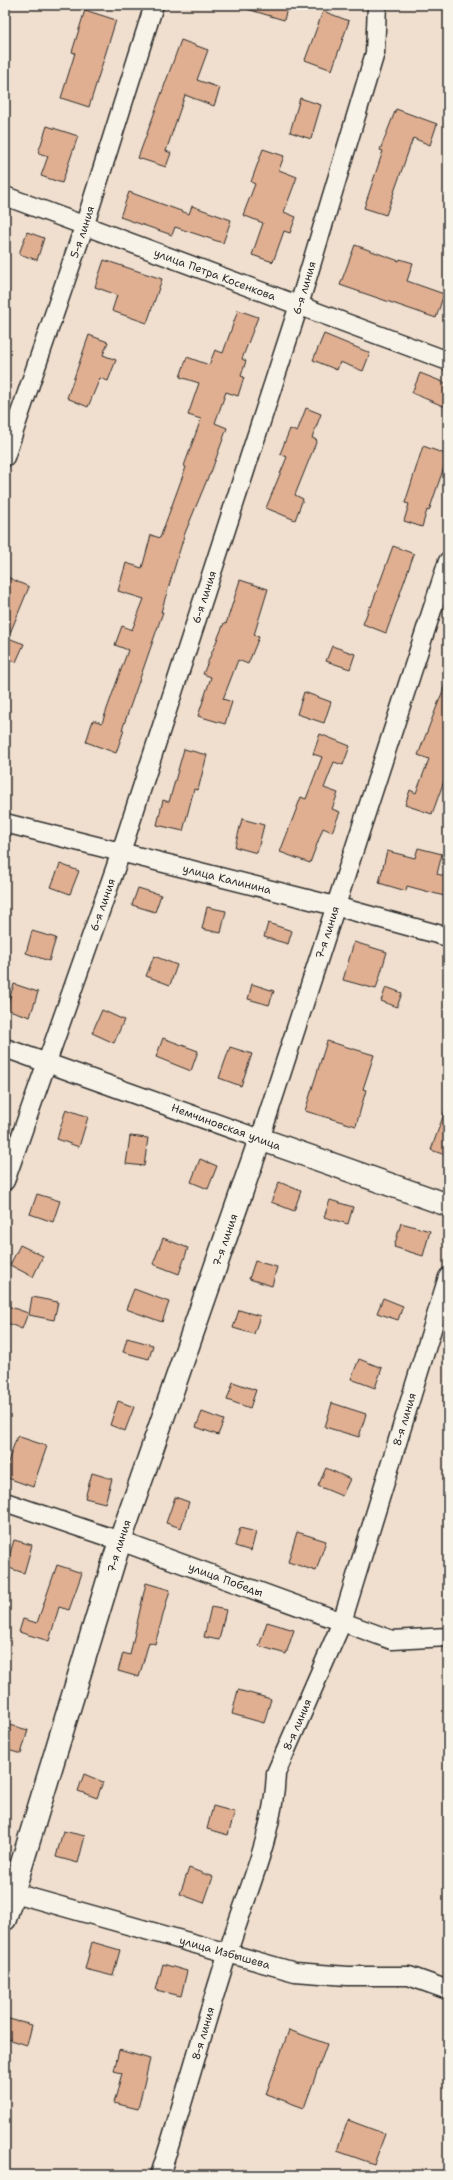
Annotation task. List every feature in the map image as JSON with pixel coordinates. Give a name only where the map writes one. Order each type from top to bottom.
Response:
[{"type":"main road","name":"Немчиновская улица","points":[[260,1139],[448,1205]]},
{"type":"main road","name":"7-я линия","points":[[5,1919],[9,1892],[120,1541],[260,1139]]},
{"type":"street","name":"5-я линия","points":[[5,457],[84,227],[154,5]]},
{"type":"street","name":"6-я линия","points":[[5,1181],[121,852],[299,305],[374,53],[377,5]]},
{"type":"street","name":"улица Петра Косенкова","points":[[5,196],[84,227],[448,361]]},
{"type":"street","name":"7-я линия","points":[[260,1139],[448,562]]},
{"type":"street","name":"улица Калинина","points":[[5,823],[335,906],[448,937]]},
{"type":"street","name":"Немчиновская улица","points":[[5,1048],[260,1139]]},
{"type":"street","name":"8-я линия","points":[[160,2175],[228,1953],[266,1838],[276,1791],[276,1773],[342,1622],[448,1277]]},
{"type":"street","name":"улица Победы","points":[[5,1502],[120,1541],[392,1640],[448,1637]]},
{"type":"street","name":"улица Избышева","points":[[9,1892],[295,1972],[347,1976],[409,1976],[448,1990]]},
{"type":"building","points":[[247,5],[288,5],[284,20],[247,9]]},
{"type":"building","points":[[85,10],[116,20],[89,107],[61,98],[75,53],[72,52]]},
{"type":"building","points":[[323,11],[349,21],[332,70],[305,60]]},
{"type":"building","points":[[181,40],[208,50],[197,80],[220,88],[214,106],[185,95],[166,151],[171,153],[166,167],[138,158]]},
{"type":"building","points":[[300,98],[321,105],[311,139],[290,132]]},
{"type":"building","points":[[396,109],[437,124],[430,145],[413,138],[386,215],[364,208],[383,151],[380,150]]},
{"type":"building","points":[[47,126],[78,136],[62,183],[41,176],[48,156],[38,153]]},
{"type":"building","points":[[263,149],[284,156],[279,170],[297,177],[284,212],[296,217],[290,233],[284,231],[273,262],[252,255],[263,223],[243,215],[255,184],[251,182]]},
{"type":"building","points":[[129,192],[189,214],[192,206],[231,220],[223,243],[175,227],[172,235],[120,217]]},
{"type":"building","points":[[27,232],[44,238],[37,260],[19,254]]},
{"type":"building","points":[[355,245],[399,261],[400,259],[413,263],[407,281],[444,294],[436,318],[340,285]]},
{"type":"building","points":[[104,260],[162,279],[147,323],[112,311],[117,295],[95,287]]},
{"type":"building","points":[[238,310],[258,317],[242,359],[246,361],[241,376],[244,377],[238,396],[226,392],[215,423],[227,428],[210,475],[185,533],[161,612],[163,612],[122,730],[124,730],[116,753],[86,742],[93,720],[102,723],[128,650],[115,645],[122,626],[132,630],[144,599],[118,591],[126,563],[142,568],[151,535],[160,538],[186,467],[184,466],[201,419],[188,415],[199,383],[180,377],[187,357],[209,365],[215,350],[223,353]]},
{"type":"building","points":[[324,334],[370,353],[363,371],[340,362],[337,370],[313,360]]},
{"type":"building","points":[[89,335],[108,342],[103,355],[116,360],[108,381],[100,378],[88,407],[67,398]]},
{"type":"building","points":[[420,373],[448,384],[448,408],[412,393]]},
{"type":"building","points":[[306,408],[321,414],[312,438],[317,440],[295,495],[303,499],[295,520],[266,508],[287,457],[280,454],[290,429],[297,432]]},
{"type":"building","points":[[423,446],[448,455],[422,527],[404,521],[409,504],[405,503]]},
{"type":"building","points":[[393,546],[414,554],[386,633],[363,624],[370,606],[371,607]]},
{"type":"building","points":[[5,576],[29,587],[8,638],[24,644],[16,662],[5,657]]},
{"type":"building","points":[[240,580],[268,589],[254,635],[259,637],[248,664],[238,660],[223,699],[232,702],[225,724],[198,716],[211,677],[203,674],[224,623],[226,624]]},
{"type":"building","points":[[332,646],[355,654],[350,669],[326,661]]},
{"type":"building","points":[[447,680],[448,783],[444,781],[432,814],[405,805],[410,790],[416,793],[429,759],[418,755]]},
{"type":"building","points":[[304,692],[331,702],[324,723],[297,714]]},
{"type":"building","points":[[320,734],[350,746],[343,765],[334,762],[324,788],[338,793],[332,809],[340,812],[332,832],[323,828],[310,863],[280,852],[301,797],[306,799],[322,757],[313,754]]},
{"type":"building","points":[[184,749],[207,755],[198,790],[194,789],[183,831],[157,825],[163,800],[169,802]]},
{"type":"building","points":[[242,819],[264,825],[257,853],[235,847]]},
{"type":"building","points":[[418,848],[442,854],[437,874],[448,877],[448,897],[407,886],[406,891],[379,883],[387,851],[415,858]]},
{"type":"building","points":[[60,864],[79,871],[70,894],[51,887]]},
{"type":"building","points":[[138,888],[161,895],[155,912],[132,905]]},
{"type":"building","points":[[207,907],[226,911],[221,933],[202,929]]},
{"type":"building","points":[[268,923],[292,931],[288,944],[264,937]]},
{"type":"building","points":[[32,931],[56,938],[49,961],[26,953]]},
{"type":"building","points":[[354,942],[387,952],[376,989],[343,980]]},
{"type":"building","points":[[154,956],[177,965],[170,985],[146,976]]},
{"type":"building","points":[[14,984],[38,992],[30,1017],[6,1009]]},
{"type":"building","points":[[252,984],[274,991],[269,1005],[248,999]]},
{"type":"building","points":[[386,987],[402,993],[397,1007],[381,1001]]},
{"type":"building","points":[[102,1010],[124,1020],[114,1043],[92,1033]]},
{"type":"building","points":[[163,1038],[198,1051],[191,1071],[156,1057]]},
{"type":"building","points":[[327,1041],[374,1055],[363,1089],[366,1090],[356,1126],[305,1111]]},
{"type":"building","points":[[230,1047],[252,1054],[241,1086],[219,1078]]},
{"type":"building","points":[[446,1108],[448,1109],[448,1156],[431,1150]]},
{"type":"building","points":[[66,1109],[88,1117],[79,1147],[57,1139]]},
{"type":"building","points":[[130,1136],[148,1138],[144,1166],[126,1164]]},
{"type":"building","points":[[200,1159],[217,1166],[208,1189],[191,1182]]},
{"type":"building","points":[[279,1182],[301,1191],[294,1211],[271,1202]]},
{"type":"building","points":[[37,1194],[60,1201],[53,1222],[30,1214]]},
{"type":"building","points":[[330,1200],[353,1207],[348,1224],[324,1217]]},
{"type":"building","points":[[401,1223],[430,1231],[423,1256],[394,1247]]},
{"type":"building","points":[[163,1238],[188,1248],[179,1274],[153,1264]]},
{"type":"building","points":[[20,1245],[43,1256],[33,1277],[10,1265]]},
{"type":"building","points":[[255,1261],[277,1267],[272,1286],[249,1279]]},
{"type":"building","points":[[134,1289],[169,1302],[162,1322],[126,1309]]},
{"type":"building","points":[[32,1297],[58,1302],[54,1320],[29,1315]]},
{"type":"building","points":[[383,1298],[403,1306],[398,1320],[377,1313]]},
{"type":"building","points":[[5,1305],[28,1313],[22,1329],[5,1322]]},
{"type":"building","points":[[239,1310],[260,1316],[254,1334],[233,1328]]},
{"type":"building","points":[[127,1338],[153,1345],[149,1359],[123,1352]]},
{"type":"building","points":[[359,1359],[382,1368],[375,1388],[351,1379]]},
{"type":"building","points":[[233,1382],[256,1390],[250,1408],[227,1400]]},
{"type":"building","points":[[118,1401],[134,1407],[125,1431],[110,1425]]},
{"type":"building","points":[[332,1403],[366,1414],[359,1437],[325,1427]]},
{"type":"building","points":[[202,1412],[224,1420],[218,1435],[196,1427]]},
{"type":"building","points":[[17,1436],[47,1446],[33,1487],[5,1477],[5,1471]]},
{"type":"building","points":[[326,1468],[350,1479],[342,1496],[318,1486]]},
{"type":"building","points":[[92,1473],[112,1479],[105,1503],[85,1498]]},
{"type":"building","points":[[175,1497],[189,1502],[181,1528],[166,1523]]},
{"type":"building","points":[[240,1528],[256,1532],[251,1551],[235,1546]]},
{"type":"building","points":[[297,1532],[326,1541],[316,1571],[288,1562]]},
{"type":"building","points":[[14,1540],[32,1545],[24,1573],[6,1567]]},
{"type":"building","points":[[57,1565],[82,1573],[69,1610],[59,1607],[49,1641],[19,1632],[23,1619],[37,1623]]},
{"type":"building","points":[[146,1583],[170,1590],[155,1644],[149,1642],[139,1677],[118,1671],[123,1653],[130,1655]]},
{"type":"building","points":[[211,1607],[226,1610],[219,1640],[204,1637]]},
{"type":"building","points":[[267,1622],[294,1630],[286,1654],[259,1646]]},
{"type":"building","points":[[238,1690],[271,1699],[264,1723],[232,1714]]},
{"type":"building","points":[[5,1724],[28,1730],[21,1754],[5,1749]]},
{"type":"building","points":[[84,1774],[103,1782],[97,1798],[78,1791]]},
{"type":"building","points":[[213,1806],[235,1812],[228,1835],[207,1829]]},
{"type":"building","points":[[63,1831],[85,1836],[78,1863],[56,1857]]},
{"type":"building","points":[[189,1868],[213,1877],[204,1903],[180,1894]]},
{"type":"building","points":[[92,1942],[120,1950],[113,1976],[85,1969]]},
{"type":"building","points":[[163,1964],[187,1971],[181,1996],[156,1990]]},
{"type":"building","points":[[5,2018],[32,2025],[27,2045],[5,2038]]},
{"type":"building","points":[[289,2030],[327,2044],[304,2108],[266,2094]]},
{"type":"building","points":[[119,2050],[150,2059],[138,2109],[114,2103],[122,2073],[114,2071]]},
{"type":"building","points":[[348,2120],[385,2134],[374,2164],[337,2151]]}]
